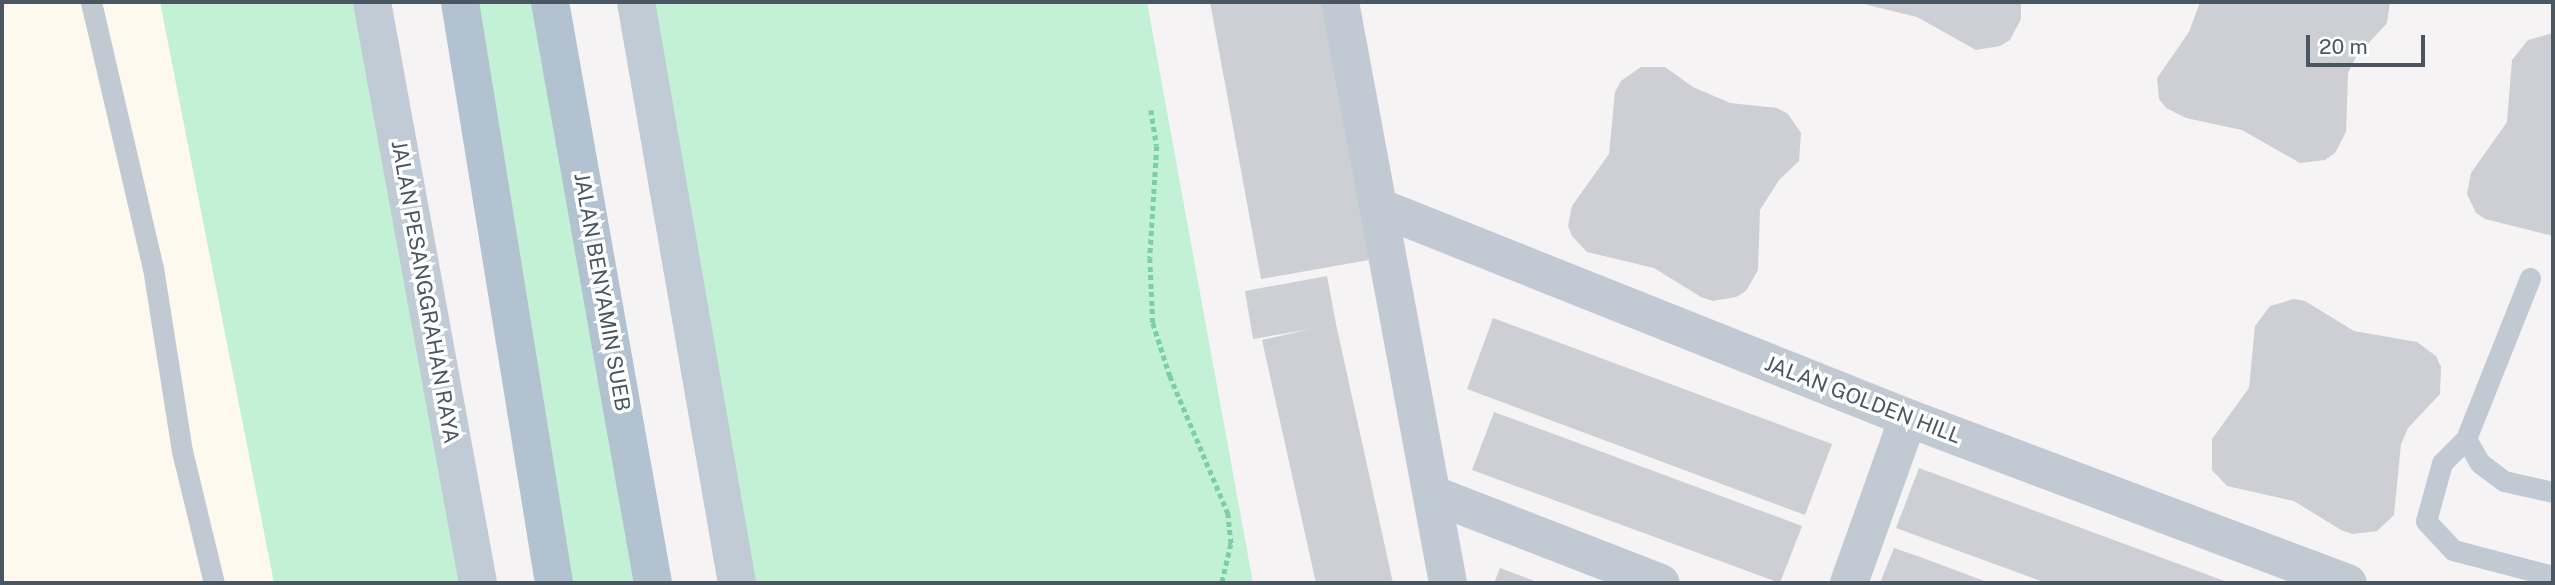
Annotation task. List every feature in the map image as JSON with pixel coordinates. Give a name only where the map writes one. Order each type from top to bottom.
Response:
[{"type":"main road","name":"JALAN PESANGGRAHAN RAYA","points":[[372,2],[478,583]]},
{"type":"main road","points":[[460,2],[539,505],[554,583]]},
{"type":"main road","name":"JALAN BENYAMIN SUEB","points":[[550,2],[653,583]]},
{"type":"main road","points":[[636,2],[737,583]]},
{"type":"main road","points":[[532,583],[539,505]]},
{"type":"street","points":[[1340,2],[1381,208],[1448,583]]},
{"type":"street","name":"JALAN GOLDEN HILL","points":[[1381,208],[1908,418],[2348,583]]},
{"type":"street","points":[[1849,583],[1908,418]]},
{"type":"street","points":[[1434,495],[1661,583]]},
{"type":"lane","points":[[91,2],[153,268],[182,451],[214,583]]},
{"type":"lane","points":[[2530,278],[2466,439],[2442,463],[2426,521],[2453,550],[2553,576]]},
{"type":"lane","points":[[2466,439],[2480,463],[2504,481],[2553,492]]},
{"type":"path","points":[[1151,110],[1157,146],[1150,270],[1153,323],[1170,376],[1228,513],[1231,544],[1222,583]]},
{"type":"shaded area","points":[[2,2],[370,2],[472,583],[2,583]]},
{"type":"green space","points":[[160,2],[354,2],[461,583],[274,583]]},
{"type":"green space","points":[[459,2],[550,2],[653,583],[554,583]]},
{"type":"green space","points":[[629,2],[1147,2],[1253,583],[731,583]]},
{"type":"building","points":[[1210,2],[1321,2],[1369,260],[1261,279]]},
{"type":"building","points":[[1856,2],[2021,2],[2021,19],[2010,40],[2000,46],[1976,50],[1917,17]]},
{"type":"building","points":[[2200,2],[2390,2],[2387,23],[2356,57],[2348,73],[2346,132],[2335,153],[2325,160],[2300,163],[2242,130],[2186,118],[2166,108],[2159,99],[2157,78],[2189,32]]},
{"type":"building","points":[[2553,33],[2553,236],[2485,219],[2476,213],[2467,194],[2471,173],[2507,122],[2512,60],[2528,40]]},
{"type":"building","points":[[1641,67],[1665,67],[1693,87],[1730,103],[1777,108],[1788,114],[1801,133],[1799,161],[1779,180],[1760,210],[1758,270],[1746,291],[1736,297],[1713,301],[1701,297],[1654,268],[1587,252],[1572,236],[1568,226],[1572,206],[1609,154],[1615,92],[1621,81]]},
{"type":"building","points":[[1327,276],[1393,583],[1316,583],[1262,340],[1310,329],[1253,339],[1245,291]]},
{"type":"building","points":[[2294,299],[2305,301],[2354,331],[2417,342],[2436,356],[2441,367],[2440,394],[2408,428],[2401,444],[2394,515],[2377,531],[2352,534],[2341,530],[2294,501],[2227,486],[2212,470],[2212,439],[2249,388],[2255,326],[2270,306]]},
{"type":"building","points":[[1493,318],[1832,444],[1805,515],[1467,389]]},
{"type":"building","points":[[1494,412],[1802,526],[1780,583],[1472,470]]},
{"type":"building","points":[[1919,468],[2230,583],[2046,583],[1896,528]]},
{"type":"building","points":[[1894,548],[1920,557],[1990,583],[1880,583]]},
{"type":"building","points":[[1500,568],[1540,583],[1494,583]]}]
